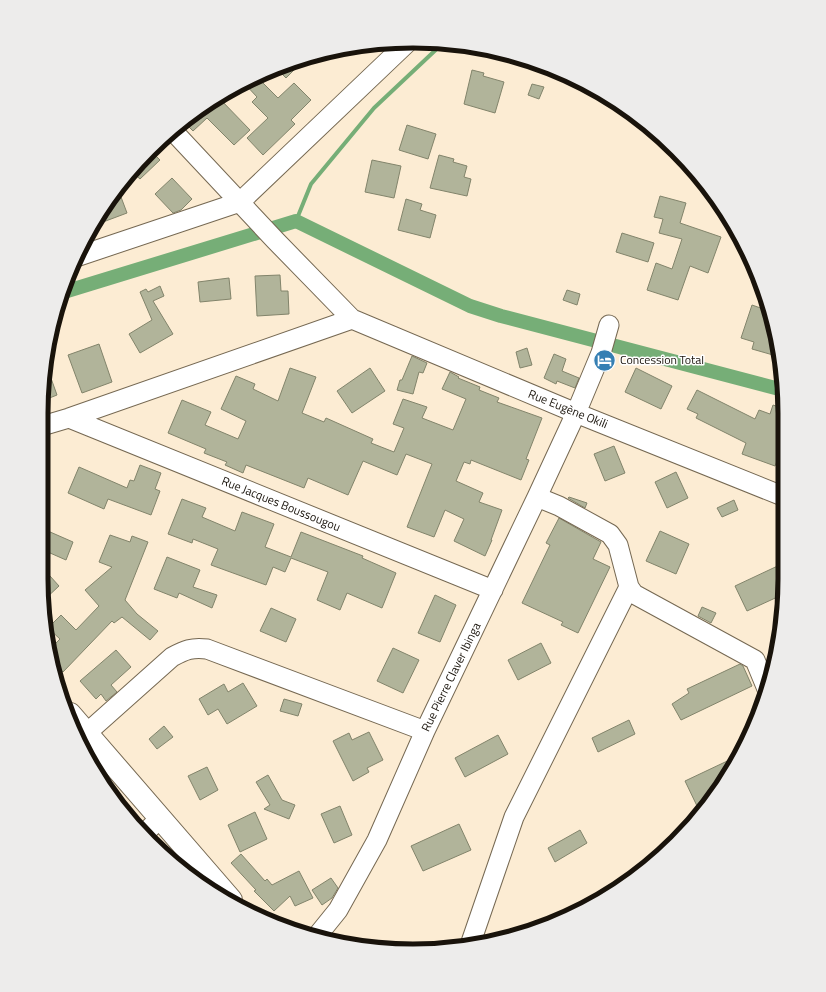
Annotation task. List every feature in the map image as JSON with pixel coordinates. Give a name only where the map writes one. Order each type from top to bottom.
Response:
[{"type":"main road","points":[[86,740],[152,826],[216,886]]},
{"type":"street","points":[[85,254],[246,208],[402,48]]},
{"type":"street","points":[[48,424],[352,319],[275,240],[177,135]]},
{"type":"street","name":"Rue Eugène Okili","points":[[352,319],[576,413],[778,494]]},
{"type":"street","name":"Rue Pierre Claver Ibinga","points":[[320,932],[338,910],[377,840],[425,731],[576,413],[601,353],[609,325]]},
{"type":"street","name":"Rue Jacques Boussougou","points":[[69,418],[493,590]]},
{"type":"street","points":[[537,497],[559,506],[610,534],[618,545],[629,587],[634,594],[755,660],[764,681]]},
{"type":"street","points":[[472,939],[514,817],[629,587]]},
{"type":"street","points":[[84,735],[172,657],[196,647],[207,649],[425,731]]},
{"type":"building","points":[[295,67],[296,68],[286,78],[281,73]]},
{"type":"building","points":[[472,70],[484,73],[483,76],[504,82],[495,113],[464,104]]},
{"type":"building","points":[[261,81],[278,98],[294,83],[311,100],[291,120],[295,124],[263,155],[247,138],[268,118],[252,102],[257,97],[248,88]]},
{"type":"building","points":[[532,84],[544,87],[539,99],[528,95]]},
{"type":"building","points":[[223,102],[250,130],[234,145],[207,118],[193,131],[188,126]]},
{"type":"building","points":[[407,125],[436,134],[428,159],[399,150]]},
{"type":"building","points":[[155,155],[160,160],[140,179],[136,176]]},
{"type":"building","points":[[439,155],[454,159],[453,162],[467,166],[464,177],[471,179],[467,196],[430,188]]},
{"type":"building","points":[[372,160],[401,166],[394,198],[365,192]]},
{"type":"building","points":[[172,178],[192,199],[181,210],[173,213],[155,194]]},
{"type":"building","points":[[120,195],[127,213],[103,221]]},
{"type":"building","points":[[660,196],[686,203],[680,223],[721,237],[708,273],[690,266],[678,300],[647,290],[656,263],[672,269],[682,239],[659,233],[663,219],[654,217]]},
{"type":"building","points":[[406,199],[422,204],[420,210],[436,215],[430,238],[398,230]]},
{"type":"building","points":[[622,233],[654,243],[648,262],[616,252]]},
{"type":"building","points":[[280,275],[281,291],[288,291],[289,314],[257,316],[255,276]]},
{"type":"building","points":[[229,278],[231,299],[200,302],[198,282]]},
{"type":"building","points":[[160,286],[164,296],[153,301],[173,334],[140,353],[129,334],[152,320],[140,292],[146,289],[148,292]]},
{"type":"building","points":[[567,290],[580,294],[577,305],[563,300]]},
{"type":"building","points":[[752,305],[763,309],[773,355],[752,349],[754,342],[741,338]]},
{"type":"building","points":[[99,344],[112,382],[82,393],[68,355]]},
{"type":"building","points":[[527,348],[532,365],[520,368],[516,352]]},
{"type":"building","points":[[554,354],[566,359],[562,371],[579,378],[575,388],[557,381],[556,384],[544,378]]},
{"type":"building","points":[[412,356],[427,363],[423,373],[419,372],[413,394],[397,390],[400,380],[402,380]]},
{"type":"building","points":[[290,368],[316,377],[302,413],[324,422],[326,418],[373,439],[371,443],[394,452],[404,428],[393,424],[403,399],[427,407],[422,418],[453,430],[466,399],[442,389],[450,372],[459,377],[458,378],[480,387],[479,390],[499,398],[497,402],[542,418],[526,459],[529,460],[521,480],[471,460],[470,464],[464,462],[456,481],[483,493],[479,502],[502,510],[485,556],[454,541],[464,519],[445,510],[434,537],[407,527],[432,464],[406,454],[397,475],[363,461],[348,495],[308,478],[304,488],[246,465],[243,473],[225,465],[227,462],[204,453],[206,449],[168,433],[182,400],[211,412],[205,425],[238,439],[246,421],[221,409],[236,376],[255,384],[253,389],[278,401]]},
{"type":"building","points":[[370,368],[385,391],[352,413],[337,391]]},
{"type":"building","points":[[636,368],[672,386],[661,409],[625,392]]},
{"type":"building","points":[[50,376],[57,395],[49,398]]},
{"type":"building","points":[[697,390],[755,419],[759,410],[770,414],[773,405],[778,407],[778,458],[775,466],[742,454],[746,443],[696,418],[698,414],[687,409]]},
{"type":"building","points":[[614,446],[625,473],[605,481],[594,454]]},
{"type":"building","points":[[140,465],[161,473],[155,489],[160,491],[151,515],[108,499],[104,509],[68,493],[79,467],[127,488],[130,480],[134,481]]},
{"type":"building","points":[[676,472],[688,498],[667,508],[655,482]]},
{"type":"building","points":[[569,497],[587,503],[585,508],[568,498]]},
{"type":"building","points":[[182,499],[206,508],[202,517],[235,531],[242,512],[274,524],[265,547],[291,557],[301,532],[363,556],[362,558],[396,573],[382,608],[347,593],[340,610],[317,600],[328,572],[291,558],[285,572],[273,567],[266,585],[211,565],[218,549],[193,539],[192,543],[168,534]]},
{"type":"building","points":[[734,500],[738,510],[722,517],[717,508]]},
{"type":"building","points":[[559,518],[601,542],[593,559],[610,567],[578,633],[561,625],[563,622],[522,603],[550,545],[546,543]]},
{"type":"building","points":[[48,531],[73,542],[66,560],[48,552]]},
{"type":"building","points":[[660,531],[689,544],[676,574],[646,561]]},
{"type":"building","points":[[110,535],[130,542],[132,536],[148,542],[125,600],[137,614],[158,631],[150,640],[122,617],[114,623],[112,621],[63,672],[59,668],[54,645],[60,639],[52,631],[51,625],[61,615],[76,630],[99,606],[85,590],[112,567],[99,562]]},
{"type":"building","points":[[167,557],[200,570],[193,587],[217,595],[212,608],[179,593],[177,598],[154,589]]},
{"type":"building","points":[[778,566],[777,597],[747,611],[735,586]]},
{"type":"building","points":[[48,574],[59,586],[49,596]]},
{"type":"building","points":[[435,595],[456,605],[440,642],[418,633]]},
{"type":"building","points":[[702,607],[716,613],[711,623],[698,616]]},
{"type":"building","points":[[271,608],[296,619],[286,642],[260,631]]},
{"type":"building","points":[[541,643],[551,663],[518,680],[508,660]]},
{"type":"building","points":[[393,648],[419,660],[403,693],[377,681]]},
{"type":"building","points":[[116,650],[131,667],[111,685],[117,692],[106,701],[101,694],[96,699],[80,681]]},
{"type":"building","points":[[740,664],[743,666],[752,686],[681,720],[672,704],[689,693],[687,689]]},
{"type":"building","points":[[243,683],[257,706],[227,724],[218,709],[208,715],[199,699],[224,684],[228,692]]},
{"type":"building","points":[[284,699],[302,704],[298,716],[280,711]]},
{"type":"building","points":[[629,720],[635,734],[598,752],[592,738]]},
{"type":"building","points":[[164,726],[173,737],[157,749],[149,739]]},
{"type":"building","points":[[369,732],[383,760],[367,768],[369,772],[353,781],[333,741],[349,733],[352,740]]},
{"type":"building","points":[[498,735],[508,754],[465,777],[455,758]]},
{"type":"building","points":[[730,760],[698,807],[685,781]]},
{"type":"building","points":[[207,767],[218,790],[200,800],[188,776]]},
{"type":"building","points":[[268,775],[282,800],[295,805],[289,819],[264,809],[270,805],[256,782]]},
{"type":"building","points":[[340,806],[352,835],[334,843],[321,814]]},
{"type":"building","points":[[255,812],[267,839],[240,852],[228,825]]},
{"type":"building","points":[[459,824],[471,850],[423,871],[411,846]]},
{"type":"building","points":[[580,830],[587,843],[555,862],[548,848]]},
{"type":"building","points":[[241,854],[265,881],[267,879],[272,885],[299,871],[313,898],[295,906],[290,896],[274,911],[254,891],[256,890],[231,863]]},
{"type":"building","points":[[331,878],[338,888],[332,898],[322,905],[312,890]]},
{"type":"waterway","points":[[296,221],[311,184],[374,108],[437,49]]},
{"type":"waterway","points":[[69,290],[296,221],[470,306],[501,316],[777,388]]},
{"type":"place","name":"Concession Total","points":[[605,360]]}]
